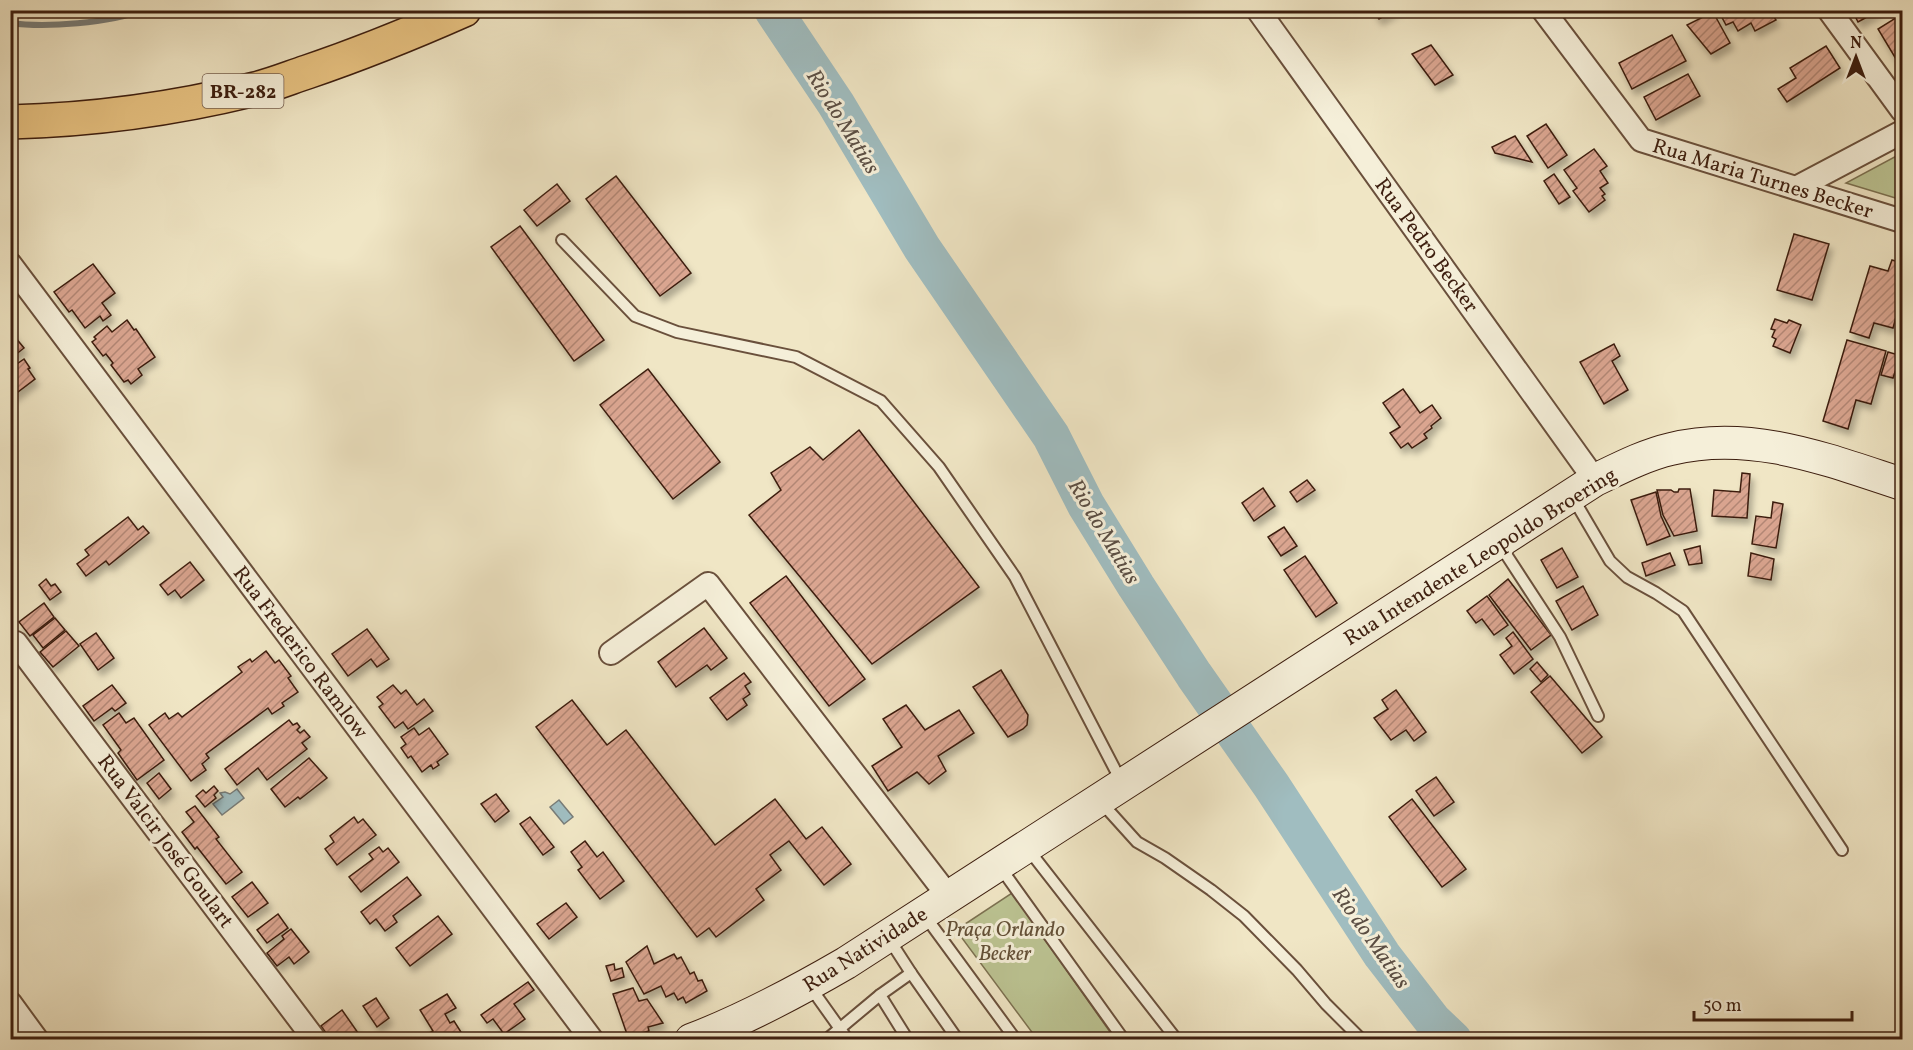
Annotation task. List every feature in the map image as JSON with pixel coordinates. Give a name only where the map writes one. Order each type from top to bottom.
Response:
[{"type":"highway","name":"BR-282","points":[[10,122],[66,121],[157,110],[256,89],[344,60],[464,10]]},
{"type":"main road","name":"Rua Intendente Leopoldo Broering","points":[[1152,765],[1583,488],[1639,460],[1670,449],[1696,444],[1728,442],[1765,445],[1790,450],[1902,484]]},
{"type":"main road","name":"Rua Natividade","points":[[691,1040],[744,1018],[809,985],[1152,765]]},
{"type":"street","name":"Rua Pedro Becker","points":[[1258,10],[1583,488]]},
{"type":"street","name":"Rua Maria Turnes Becker","points":[[1544,10],[1641,140],[1902,221]]},
{"type":"street","points":[[1829,10],[1902,110]]},
{"type":"street","points":[[1796,188],[1902,132]]},
{"type":"street","name":"Rua Frederico Ramlow","points":[[10,264],[592,1040]]},
{"type":"street","points":[[610,653],[708,584],[949,897]]},
{"type":"street","name":"Rua Valcir José Goulart","points":[[16,643],[315,1040]]},
{"type":"street","points":[[10,1003],[37,1040]]},
{"type":"lane","points":[[562,240],[635,316],[677,332],[796,357],[881,401],[939,467],[1015,577],[1111,792],[1137,842],[1165,858],[1244,916],[1362,1040]]},
{"type":"lane","points":[[1583,488],[1610,561],[1627,577],[1683,611],[1842,850]]},
{"type":"lane","points":[[1498,542],[1560,637],[1598,716]]},
{"type":"lane","points":[[1026,847],[1176,1040]]},
{"type":"lane","points":[[998,865],[1124,1040]]},
{"type":"lane","points":[[922,913],[1016,1040]]},
{"type":"lane","points":[[888,936],[958,1040]]},
{"type":"lane","points":[[826,1040],[880,995],[911,973]]},
{"type":"lane","points":[[809,985],[848,1040]]},
{"type":"lane","points":[[880,995],[909,1040]]},
{"type":"green space","points":[[1902,153],[1902,200],[1846,183]]},
{"type":"green space","name":"Praça Orlando Becker","points":[[1012,893],[1115,1039],[1037,1039],[956,930]]},
{"type":"water","points":[[237,789],[244,798],[222,815],[213,804],[223,797],[220,793],[230,794]]},
{"type":"water","points":[[559,800],[573,817],[564,824],[550,807]]},
{"type":"building","points":[[1373,10],[1395,10],[1379,19]]},
{"type":"building","points":[[1718,10],[1770,10],[1776,20],[1755,31],[1751,23],[1738,31],[1733,22],[1726,25]]},
{"type":"building","points":[[1852,10],[1880,10],[1858,22]]},
{"type":"building","points":[[1713,12],[1730,43],[1711,54],[1687,25]]},
{"type":"building","points":[[1902,14],[1902,69],[1878,29]]},
{"type":"building","points":[[1672,35],[1686,61],[1632,89],[1619,63]]},
{"type":"building","points":[[1431,45],[1453,75],[1435,85],[1412,54]]},
{"type":"building","points":[[1826,46],[1840,68],[1787,102],[1778,89],[1796,78],[1790,68]]},
{"type":"building","points":[[1688,74],[1700,96],[1656,120],[1644,97]]},
{"type":"building","points":[[1546,124],[1567,155],[1548,168],[1527,136]]},
{"type":"building","points":[[1515,136],[1532,162],[1495,153],[1492,147]]},
{"type":"building","points":[[1594,149],[1607,166],[1600,171],[1608,183],[1600,188],[1605,194],[1602,196],[1605,200],[1589,212],[1573,191],[1577,188],[1564,170]]},
{"type":"building","points":[[1554,174],[1570,197],[1559,204],[1544,181]]},
{"type":"building","points":[[616,176],[691,273],[660,296],[586,199]]},
{"type":"building","points":[[557,184],[570,201],[537,226],[524,210]]},
{"type":"building","points":[[520,226],[604,340],[574,361],[491,247]]},
{"type":"building","points":[[1794,234],[1829,244],[1812,300],[1777,290]]},
{"type":"building","points":[[1892,260],[1902,263],[1902,295],[1893,328],[1874,323],[1869,338],[1850,332],[1870,266],[1888,271]]},
{"type":"building","points":[[93,264],[115,293],[102,303],[111,315],[103,321],[100,316],[85,328],[72,310],[69,312],[54,292]]},
{"type":"building","points":[[1775,319],[1787,323],[1789,320],[1801,325],[1790,353],[1773,346],[1776,339],[1772,337],[1775,330],[1771,329]]},
{"type":"building","points":[[127,320],[155,357],[138,369],[142,375],[131,384],[128,380],[124,382],[106,354],[103,356],[92,342],[96,339],[94,337],[107,326],[112,332]]},
{"type":"building","points":[[10,331],[24,348],[10,359]]},
{"type":"building","points":[[1847,340],[1886,351],[1871,404],[1856,400],[1848,429],[1823,421]]},
{"type":"building","points":[[1614,344],[1620,356],[1612,361],[1628,390],[1604,404],[1580,362]]},
{"type":"building","points":[[1888,352],[1902,356],[1902,368],[1897,366],[1893,378],[1881,375]]},
{"type":"building","points":[[24,359],[35,379],[10,398],[10,372]]},
{"type":"building","points":[[648,369],[720,462],[673,499],[600,405]]},
{"type":"building","points":[[1403,389],[1420,413],[1432,405],[1441,418],[1424,434],[1427,438],[1412,448],[1408,443],[1401,448],[1390,433],[1400,427],[1383,403]]},
{"type":"building","points":[[859,430],[979,587],[872,664],[749,515],[781,490],[771,473],[810,447],[823,460]]},
{"type":"building","points":[[1742,473],[1750,474],[1747,518],[1712,516],[1714,490],[1740,492]]},
{"type":"building","points":[[1307,480],[1315,490],[1297,502],[1290,492]]},
{"type":"building","points":[[1263,488],[1275,506],[1254,521],[1242,503]]},
{"type":"building","points":[[1679,489],[1690,489],[1697,531],[1674,536],[1663,515],[1657,490],[1678,492]]},
{"type":"building","points":[[1656,492],[1661,516],[1670,536],[1647,545],[1631,500]]},
{"type":"building","points":[[1773,502],[1783,504],[1776,548],[1752,544],[1756,516],[1771,518]]},
{"type":"building","points":[[128,517],[138,530],[143,526],[149,533],[109,565],[106,561],[86,576],[77,564],[89,555],[85,550]]},
{"type":"building","points":[[1284,527],[1297,546],[1281,556],[1268,537]]},
{"type":"building","points":[[1700,546],[1702,563],[1689,565],[1684,550]]},
{"type":"building","points":[[1562,548],[1578,577],[1557,588],[1541,560]]},
{"type":"building","points":[[1670,553],[1675,565],[1646,576],[1642,563]]},
{"type":"building","points":[[1751,553],[1774,559],[1771,580],[1748,576]]},
{"type":"building","points":[[1305,556],[1337,603],[1316,617],[1284,570]]},
{"type":"building","points":[[190,562],[204,580],[181,598],[175,590],[168,595],[160,585]]},
{"type":"building","points":[[786,576],[865,679],[829,706],[750,603]]},
{"type":"building","points":[[46,579],[51,586],[55,584],[61,592],[50,600],[39,585]]},
{"type":"building","points":[[1508,579],[1551,635],[1531,650],[1489,595]]},
{"type":"building","points":[[1583,586],[1598,615],[1572,630],[1556,601]]},
{"type":"building","points":[[1487,596],[1508,625],[1494,635],[1482,619],[1476,623],[1467,611]]},
{"type":"building","points":[[44,603],[54,617],[30,636],[19,622]]},
{"type":"building","points":[[55,618],[65,630],[43,648],[33,635]]},
{"type":"building","points":[[704,628],[727,658],[711,670],[707,665],[676,687],[658,662]]},
{"type":"building","points":[[367,629],[389,659],[377,667],[371,659],[348,676],[332,654]]},
{"type":"building","points":[[66,631],[79,646],[53,667],[40,652]]},
{"type":"building","points":[[1513,632],[1533,659],[1514,674],[1500,655],[1512,646],[1506,638]]},
{"type":"building","points":[[96,633],[114,658],[98,670],[80,644]]},
{"type":"building","points":[[266,651],[275,663],[279,660],[291,676],[288,678],[298,692],[282,703],[284,706],[272,714],[268,708],[206,754],[209,758],[202,764],[206,770],[191,781],[149,725],[165,713],[169,719],[178,713],[182,717],[242,672],[238,667],[250,659],[252,662]]},
{"type":"building","points":[[1537,662],[1548,675],[1541,682],[1530,669]]},
{"type":"building","points":[[1001,670],[1028,715],[1027,725],[1008,737],[973,687]]},
{"type":"building","points":[[744,673],[751,682],[745,686],[750,694],[743,699],[747,705],[727,720],[710,698]]},
{"type":"building","points":[[1550,676],[1602,737],[1582,753],[1531,692]]},
{"type":"building","points":[[112,685],[126,703],[115,711],[112,708],[94,721],[83,706]]},
{"type":"building","points":[[393,685],[401,694],[406,690],[417,705],[424,699],[433,711],[408,729],[403,722],[395,728],[379,707],[383,704],[377,697]]},
{"type":"building","points":[[1396,690],[1426,732],[1414,741],[1406,730],[1391,740],[1374,718],[1388,709],[1382,700]]},
{"type":"building","points":[[572,700],[607,745],[626,730],[715,845],[775,799],[806,839],[822,827],[851,864],[824,885],[789,841],[770,855],[781,870],[756,889],[764,900],[716,937],[709,928],[697,937],[536,727]]},
{"type":"building","points":[[906,705],[925,730],[959,710],[974,733],[938,756],[946,771],[929,784],[917,772],[888,791],[872,766],[902,747],[883,719]]},
{"type":"building","points":[[119,713],[126,723],[134,718],[164,760],[137,780],[118,753],[121,750],[103,725]]},
{"type":"building","points":[[289,720],[293,725],[297,723],[300,727],[297,730],[300,733],[304,730],[310,737],[302,743],[307,749],[267,780],[258,768],[237,785],[225,769]]},
{"type":"building","points":[[414,728],[419,735],[429,728],[448,754],[437,762],[439,765],[433,769],[431,765],[422,772],[411,756],[408,758],[401,748],[406,744],[401,737]]},
{"type":"building","points":[[309,758],[327,778],[300,799],[298,797],[285,807],[271,789]]},
{"type":"building","points":[[159,773],[171,789],[159,799],[147,783]]},
{"type":"building","points":[[1436,777],[1454,802],[1434,816],[1416,791]]},
{"type":"building","points":[[214,786],[218,791],[214,795],[216,798],[205,807],[196,796],[203,790],[206,793]]},
{"type":"building","points":[[496,794],[509,811],[495,822],[481,804]]},
{"type":"building","points":[[1412,799],[1466,869],[1442,887],[1389,817]]},
{"type":"building","points":[[195,806],[219,837],[216,839],[242,872],[226,884],[182,832],[194,822],[186,812]]},
{"type":"building","points":[[354,817],[358,823],[363,819],[376,835],[337,865],[325,849],[334,842],[330,836]]},
{"type":"building","points":[[530,817],[554,847],[543,855],[520,824]]},
{"type":"building","points":[[585,841],[597,857],[603,852],[624,881],[600,899],[578,870],[582,867],[571,852]]},
{"type":"building","points":[[379,847],[383,852],[388,848],[399,862],[361,892],[349,877],[373,859],[369,854]]},
{"type":"building","points":[[407,877],[421,895],[393,916],[397,922],[385,931],[376,919],[370,924],[361,912]]},
{"type":"building","points":[[252,882],[268,903],[248,917],[232,897]]},
{"type":"building","points":[[566,903],[577,917],[549,939],[537,924]]},
{"type":"building","points":[[278,914],[288,928],[267,943],[257,930]]},
{"type":"building","points":[[438,916],[452,934],[410,966],[396,948]]},
{"type":"building","points":[[291,929],[309,952],[294,964],[289,957],[277,966],[267,953],[284,939],[282,936]]},
{"type":"building","points":[[647,946],[654,964],[674,954],[677,959],[681,957],[690,974],[694,972],[698,981],[702,980],[707,991],[686,1003],[683,997],[678,1000],[674,993],[666,997],[661,986],[644,994],[626,962]]},
{"type":"building","points":[[614,964],[615,970],[622,968],[624,977],[611,981],[606,966]]},
{"type":"building","points":[[528,982],[534,990],[514,1004],[525,1019],[504,1034],[493,1019],[487,1023],[481,1015]]},
{"type":"building","points":[[633,988],[639,1001],[647,999],[663,1023],[648,1027],[649,1031],[628,1037],[613,994]]},
{"type":"building","points":[[447,994],[456,1008],[445,1014],[450,1023],[454,1021],[466,1040],[433,1040],[429,1033],[433,1031],[420,1010]]},
{"type":"building","points":[[376,998],[389,1018],[377,1027],[363,1006]]},
{"type":"building","points":[[342,1010],[363,1040],[331,1040],[321,1026]]},
{"type":"waterway","points":[[10,23],[41,25],[78,23],[113,18],[143,10]]},
{"type":"waterway","name":"Rio do Matias","points":[[773,10],[836,104],[922,248],[1051,436],[1086,505],[1194,675],[1271,785],[1382,955],[1433,1021],[1453,1040]]}]
